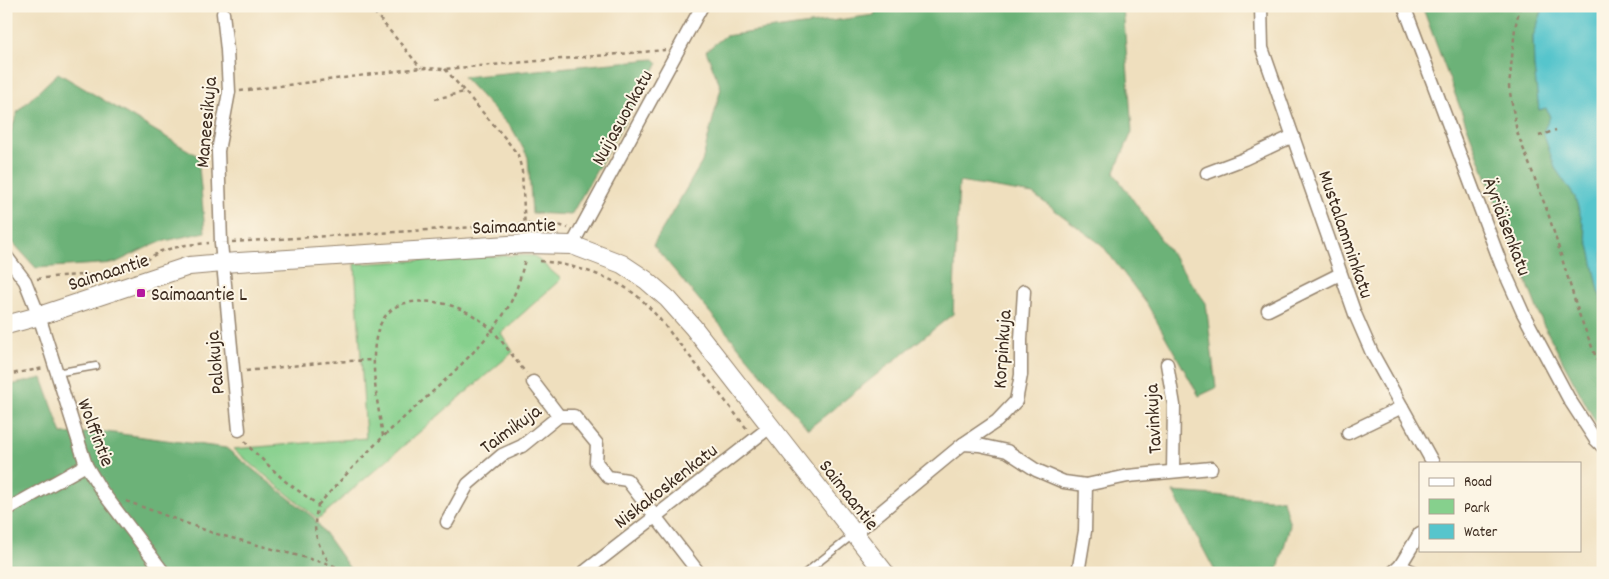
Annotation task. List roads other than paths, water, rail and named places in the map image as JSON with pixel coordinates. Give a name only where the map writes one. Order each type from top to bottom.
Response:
[{"type":"street","name":"Nuijasuonkatu","points":[[576,238],[702,6]]},
{"type":"street","name":"Mustalamminkatu","points":[[1261,6],[1262,48],[1340,274],[1372,353],[1431,462]]},
{"type":"street","name":"Äyriäisenkatu","points":[[1404,6],[1501,264],[1523,313],[1569,399],[1595,439],[1603,447]]},
{"type":"street","name":"Maneesikuja","points":[[223,13],[227,50],[228,92],[218,151],[220,243],[223,263]]},
{"type":"street","points":[[1207,173],[1244,159],[1293,136]]},
{"type":"street","name":"Saimaantie","points":[[6,324],[39,316],[189,266],[526,244],[576,238],[622,264],[646,280],[668,299],[693,327],[885,573]]},
{"type":"street","name":"Wolffintie","points":[[6,256],[25,281],[39,316],[86,465],[101,490],[164,573]]},
{"type":"street","name":"Palokuja","points":[[223,263],[239,430]]},
{"type":"street","points":[[1268,310],[1340,274]]},
{"type":"street","name":"Korpinkuja","points":[[854,534],[963,444],[996,421],[1016,401],[1021,375],[1024,291]]},
{"type":"street","name":"Tavinkuja","points":[[1167,364],[1174,405],[1173,471]]},
{"type":"street","points":[[533,382],[559,416]]},
{"type":"street","points":[[1348,433],[1402,408]]},
{"type":"street","name":"Taimikuja","points":[[447,522],[468,484],[502,455],[522,446],[559,416],[574,416],[597,444],[596,462],[608,477],[627,480],[655,516]]},
{"type":"street","name":"Niskakoskenkatu","points":[[583,573],[770,427]]},
{"type":"street","points":[[963,444],[979,444],[1007,451],[1036,470],[1064,482],[1086,485],[1128,476],[1211,468]]},
{"type":"street","points":[[6,510],[86,465]]},
{"type":"street","points":[[1078,573],[1085,531],[1086,485]]},
{"type":"street","points":[[655,516],[699,573]]},
{"type":"street","points":[[1416,573],[1396,569],[1419,534]]},
{"type":"lane","points":[[55,370],[96,366]]},
{"type":"lane","points":[[805,573],[854,534]]},
{"type":"water","points":[[1544,6],[1603,6],[1603,309],[1590,249],[1575,197],[1555,168],[1543,132],[1550,117],[1546,108],[1539,110],[1533,37]]},
{"type":"place","name":"Saimaantie L","points":[[141,293]]}]
